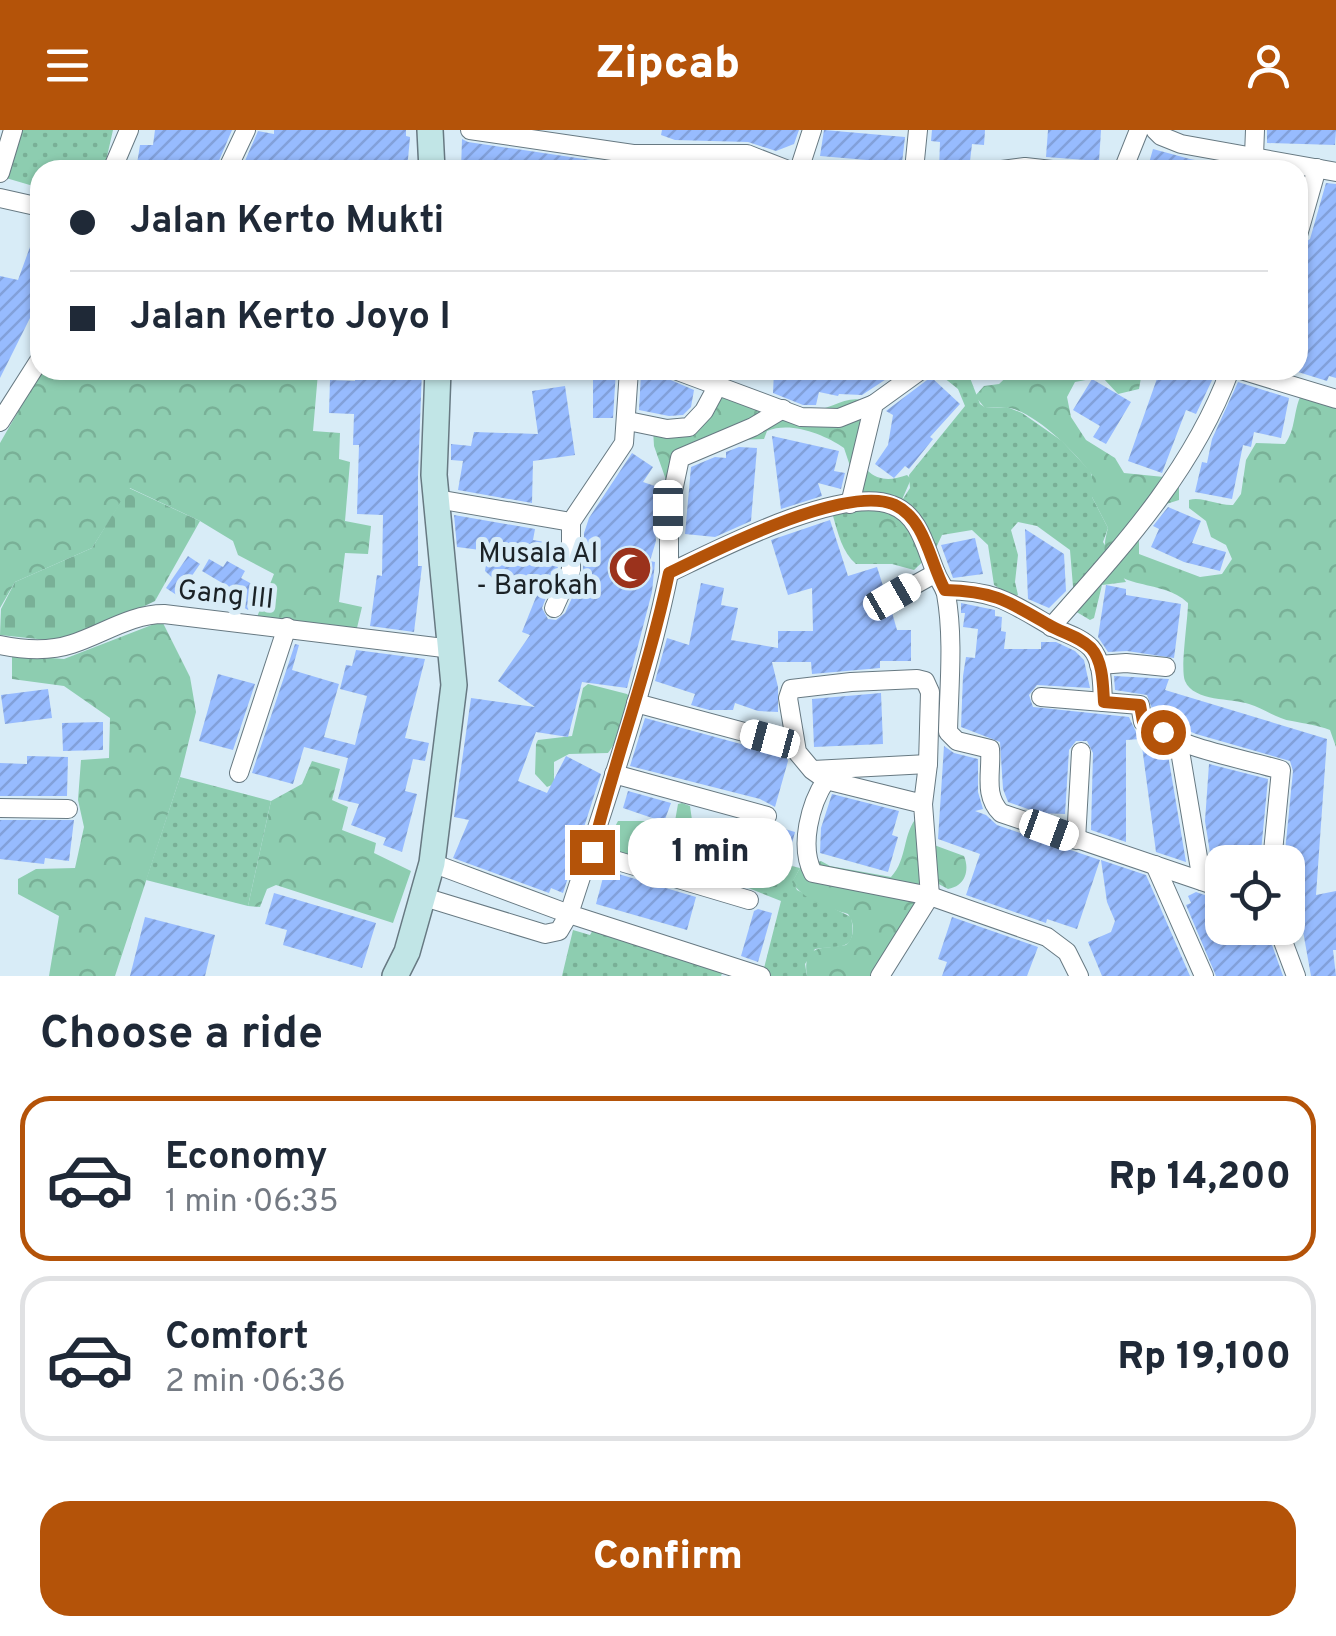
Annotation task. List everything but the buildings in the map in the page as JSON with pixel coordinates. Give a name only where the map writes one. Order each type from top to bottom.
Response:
[{"type":"main road","points":[[430,130],[432,160]]},
{"type":"main road","points":[[395,976],[407,952],[432,864],[454,685],[434,475],[438,380]]},
{"type":"street","points":[[0,173],[14,130]]},
{"type":"street","points":[[116,160],[129,130]]},
{"type":"street","points":[[232,160],[246,130]]},
{"type":"street","points":[[470,130],[531,134],[624,160]]},
{"type":"street","points":[[802,160],[812,130]]},
{"type":"street","points":[[915,160],[918,130]]},
{"type":"street","points":[[1127,160],[1139,130]]},
{"type":"street","points":[[1155,130],[1182,144],[1241,160],[1254,130]]},
{"type":"street","points":[[660,160],[746,154],[762,160]]},
{"type":"street","points":[[1308,167],[1336,172]]},
{"type":"street","points":[[1308,198],[1316,168]]},
{"type":"street","points":[[0,198],[30,204]]},
{"type":"street","points":[[0,422],[30,375]]},
{"type":"street","points":[[554,608],[571,570],[571,522],[620,451],[628,421],[629,380]]},
{"type":"street","points":[[704,380],[801,416],[839,418],[874,404],[907,380]]},
{"type":"street","points":[[1051,627],[1137,531],[1212,418],[1226,380]]},
{"type":"street","points":[[1277,380],[1336,399]]},
{"type":"street","points":[[628,421],[667,429],[689,426],[704,411],[718,385]]},
{"type":"street","points":[[850,504],[874,404]]},
{"type":"street","points":[[424,897],[545,934],[559,931],[592,852],[656,633],[669,573],[668,510],[680,458],[782,409]]},
{"type":"street","points":[[437,499],[571,522]]},
{"type":"street","points":[[669,573],[803,514],[850,504],[894,505],[906,514],[928,547],[941,581],[950,735],[957,741],[990,749],[989,792],[994,806],[1001,813],[1205,882]]},
{"type":"street","points":[[892,597],[941,581],[980,590],[1030,612],[1092,649],[1099,665],[1104,702]]},
{"type":"street","name":"Gang III","points":[[0,646],[32,650],[70,645],[150,614],[452,648]]},
{"type":"street","points":[[239,773],[287,627]]},
{"type":"street","points":[[1099,665],[1126,662],[1166,667]]},
{"type":"street","points":[[880,976],[930,896],[923,804],[931,700],[925,681],[851,682],[798,688],[788,693],[798,752],[819,775],[923,804]]},
{"type":"street","points":[[1041,697],[1140,705],[1143,722],[1178,740],[1280,770],[1273,845]]},
{"type":"street","points":[[636,703],[770,739]]},
{"type":"street","points":[[1178,740],[1202,881]]},
{"type":"street","points":[[1076,840],[1082,752]]},
{"type":"street","points":[[819,775],[928,764]]},
{"type":"street","points":[[614,774],[767,816]]},
{"type":"street","points":[[819,775],[809,822],[808,861],[813,873],[930,896],[1047,936],[1067,952],[1079,976]]},
{"type":"street","points":[[0,808],[68,810]]},
{"type":"street","points":[[592,852],[749,900]]},
{"type":"street","points":[[432,864],[569,914],[761,976]]},
{"type":"street","points":[[1155,865],[1204,976]]},
{"type":"street","points":[[1284,945],[1296,976]]},
{"type":"green space","points":[[20,130],[113,130],[106,160],[30,160],[30,185],[6,178]]},
{"type":"green space","points":[[36,380],[317,380],[313,431],[340,433],[339,459],[350,462],[345,521],[371,526],[368,554],[345,553],[339,602],[362,607],[356,632],[257,617],[274,574],[238,555],[233,541],[200,521],[130,488],[92,548],[15,582],[0,608],[0,443]]},
{"type":"green space","points":[[708,380],[726,380],[745,393],[786,408],[817,410],[855,399],[870,403],[867,470],[881,478],[907,475],[911,479],[901,502],[900,524],[888,532],[860,530],[850,504],[852,472],[844,448],[817,434],[786,427],[767,431],[764,439],[737,440],[691,452],[677,511],[654,446],[653,429],[679,423],[701,409]]},
{"type":"green space","points":[[947,380],[971,380],[980,404],[1022,413],[1062,441],[1090,471],[1092,497],[1108,528],[1103,542],[1126,582],[1102,585],[1094,618],[1090,620],[1075,611],[1070,550],[1037,526],[1018,522],[1011,530],[1018,555],[1018,595],[1013,597],[994,585],[988,545],[972,530],[942,535],[935,550],[914,570],[892,564],[856,564],[847,554],[833,516],[838,511],[901,502],[910,488],[909,475],[965,406],[958,389]]},
{"type":"green space","points":[[1003,380],[1086,380],[1075,382],[1067,397],[1071,417],[1086,440],[1115,458],[1124,473],[1164,477],[1179,488],[1179,500],[1163,505],[1139,522],[1139,554],[1200,577],[1222,574],[1232,559],[1226,545],[1211,537],[1206,521],[1189,508],[1189,500],[1233,505],[1241,494],[1246,460],[1256,443],[1285,444],[1301,395],[1336,390],[1336,747],[1330,730],[1286,720],[1249,704],[1205,696],[1190,688],[1183,666],[1188,603],[1160,588],[1117,575],[1108,565],[1108,528],[1092,497],[1092,475],[1032,418],[1010,408],[985,408],[975,396],[984,386]]},
{"type":"green space","points":[[1105,380],[1141,380],[1139,389],[1118,394]]},
{"type":"green space","points":[[129,488],[200,521],[155,601],[90,632],[56,641],[0,635],[1,609],[15,582],[92,548]]},
{"type":"green space","points":[[162,621],[190,677],[196,712],[180,777],[115,976],[49,976],[59,916],[18,894],[18,879],[36,869],[75,868],[84,827],[78,800],[81,760],[109,758],[110,718],[64,686],[12,679],[12,655],[64,659]]},
{"type":"green space","points":[[588,684],[627,694],[631,710],[608,753],[569,754],[554,762],[554,784],[547,787],[535,774],[536,744],[538,740],[572,736],[583,688]]},
{"type":"green space","points":[[312,761],[340,769],[332,800],[348,807],[342,830],[376,843],[374,853],[411,871],[393,923],[276,885],[267,889],[260,907],[248,906],[271,801],[302,784]]},
{"type":"green space","points":[[180,777],[271,801],[248,906],[146,880]]},
{"type":"green space","points":[[678,804],[690,806],[692,820],[716,835],[685,871],[666,870],[614,852],[608,840],[618,821],[668,826],[675,821]]},
{"type":"green space","points":[[918,816],[934,845],[964,856],[966,872],[962,881],[948,889],[933,881],[918,916],[873,976],[807,976],[811,953],[846,945],[853,926],[848,914],[817,902],[797,888],[792,882],[800,868],[821,861],[891,877]]},
{"type":"green space","points":[[750,856],[800,868],[793,881],[797,890],[851,917],[849,942],[815,949],[805,964],[807,976],[762,976],[781,901],[741,885]]},
{"type":"green space","points":[[594,928],[724,969],[721,976],[562,976],[573,930],[590,935]]},
{"type":"place","name":"Musala Al - Barokah","points":[[630,568]]},
{"type":"route","points":[[592,852],[656,633],[669,573],[803,514],[850,504],[878,502],[894,505],[906,514],[928,547],[945,590],[980,590],[1009,601],[1092,649],[1099,665],[1104,702],[1140,705],[1143,722],[1163,732]]}]
